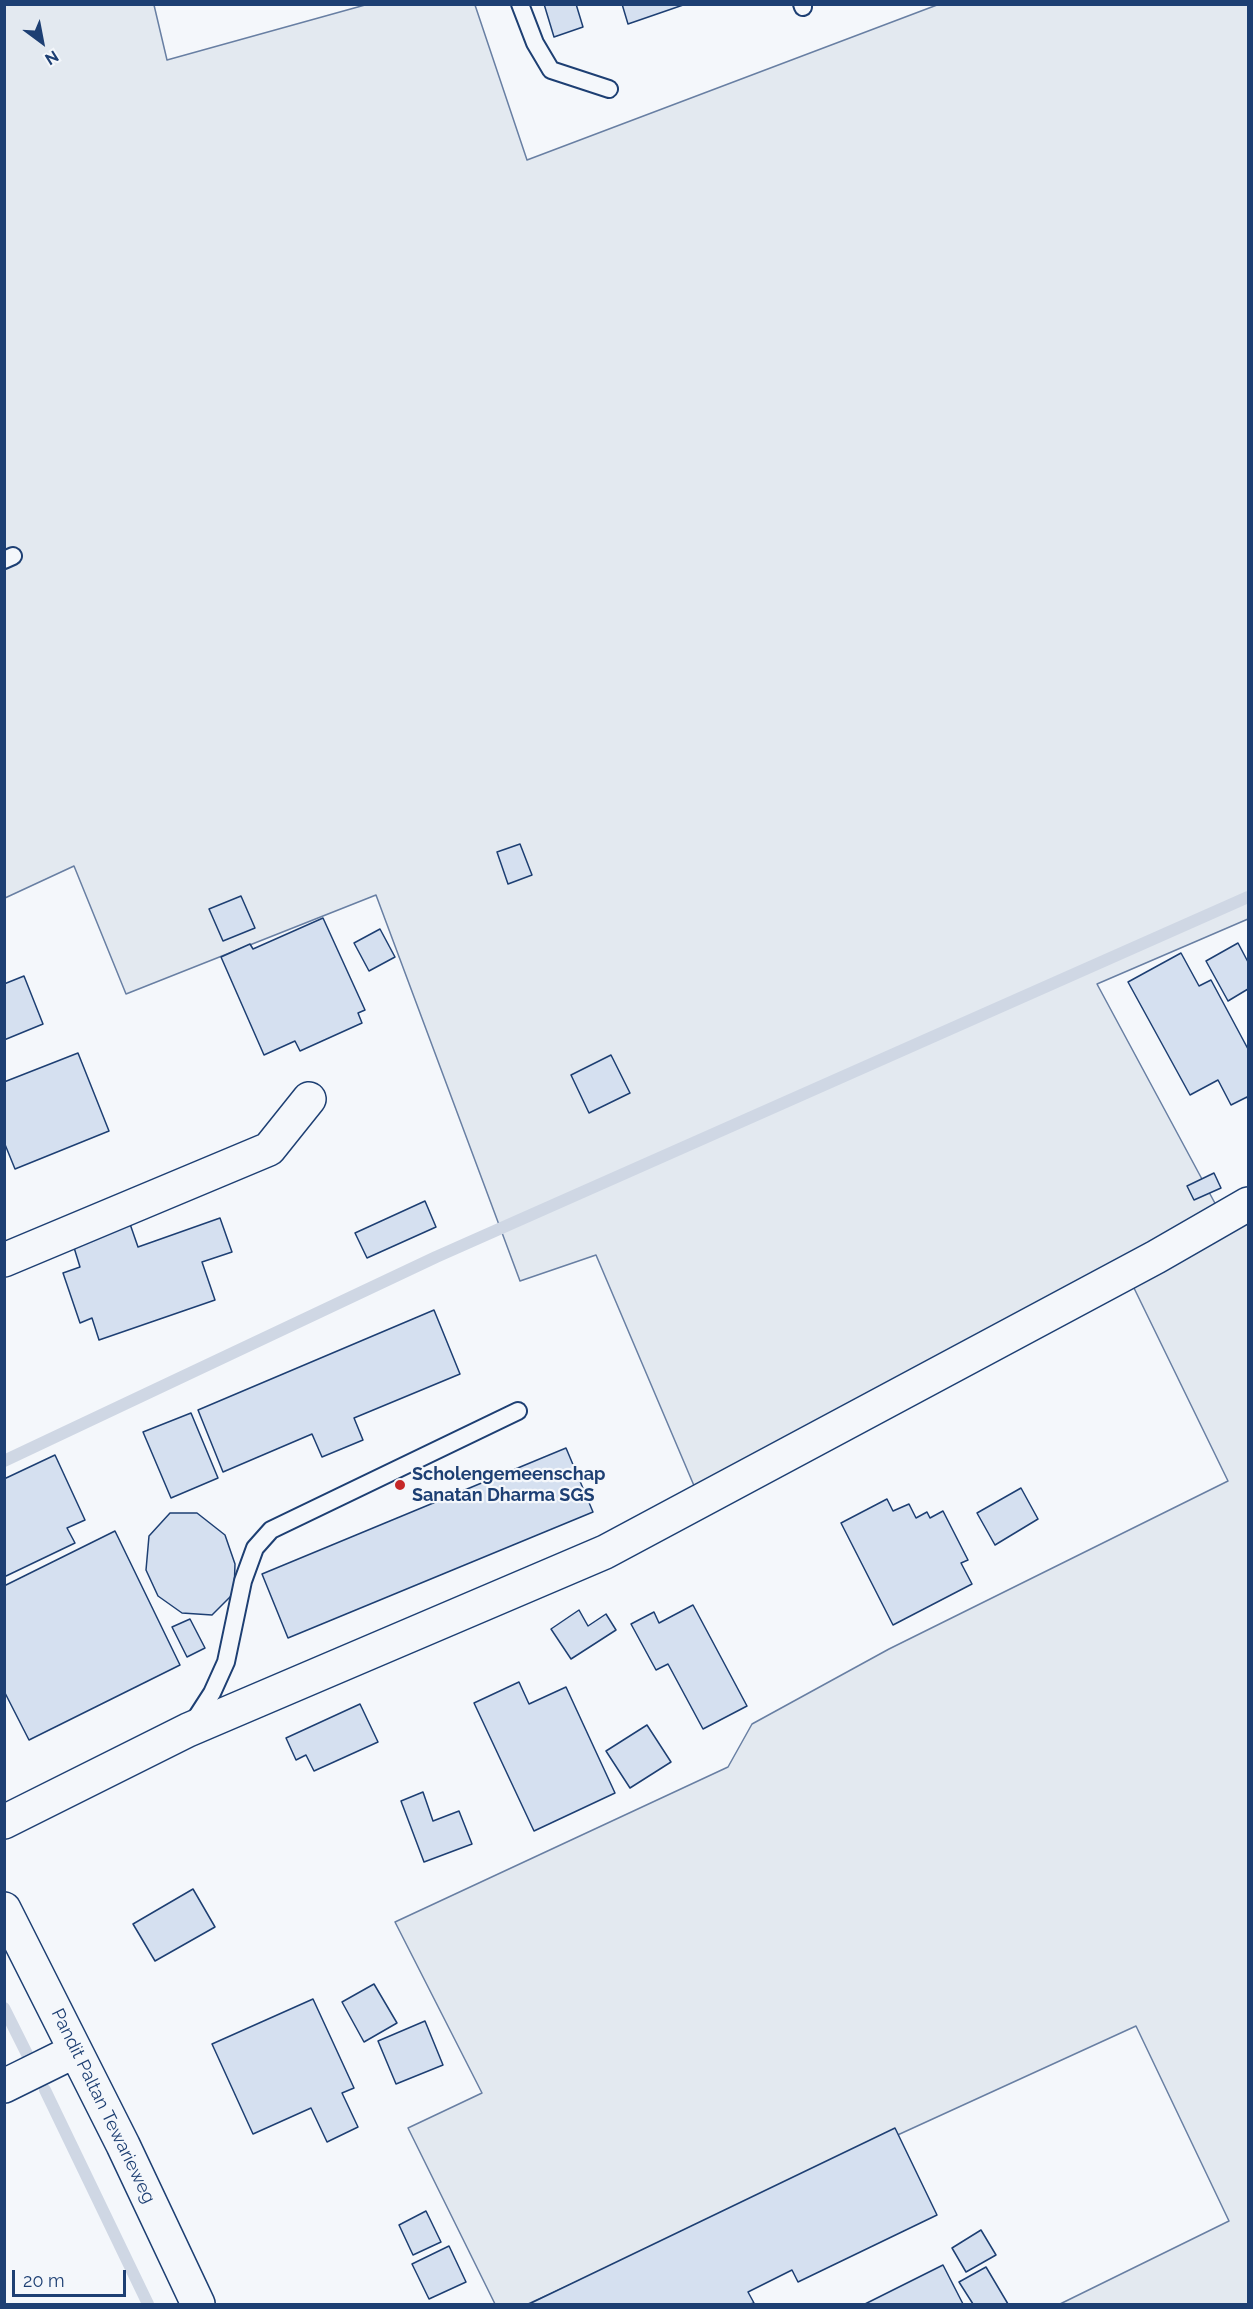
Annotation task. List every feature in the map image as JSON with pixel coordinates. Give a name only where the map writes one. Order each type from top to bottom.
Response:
[{"type":"street","points":[[4,1260],[270,1149],[309,1099]]},
{"type":"street","points":[[4,1822],[188,1730],[605,1552],[1156,1257],[1248,1204]]},
{"type":"street","name":"Pandit Paltan Tewarieweg","points":[[4,1910],[75,2050],[198,2304]]},
{"type":"street","points":[[4,2086],[75,2050]]},
{"type":"lane","points":[[520,4],[535,43],[550,70],[609,89]]},
{"type":"lane","points":[[188,1730],[212,1693],[226,1662],[243,1581],[255,1548],[271,1530],[518,1411]]},
{"type":"shaded area","points":[[4,5],[154,5],[167,60],[365,5],[475,5],[527,160],[937,5],[1248,5],[1248,919],[1097,984],[1217,1207],[695,1488],[596,1255],[520,1281],[376,895],[126,994],[74,866],[5,898]]},
{"type":"shaded area","points":[[1248,1219],[1248,2304],[1060,2304],[1229,2221],[1136,2026],[528,2304],[495,2304],[408,2128],[482,2093],[395,1922],[728,1767],[752,1724],[889,1649],[1228,1481],[1133,1286]]},
{"type":"building","points":[[544,4],[576,4],[583,27],[554,37]]},
{"type":"building","points":[[622,4],[686,4],[628,24]]},
{"type":"building","points":[[520,844],[532,875],[508,884],[497,852]]},
{"type":"building","points":[[241,896],[255,928],[223,941],[209,909]]},
{"type":"building","points":[[323,918],[365,1010],[358,1013],[362,1023],[300,1051],[295,1041],[264,1055],[221,957],[250,944],[253,949]]},
{"type":"building","points":[[380,929],[395,957],[369,971],[354,943]]},
{"type":"building","points":[[1238,943],[1248,962],[1248,989],[1228,1001],[1206,961]]},
{"type":"building","points":[[1181,953],[1199,986],[1211,980],[1248,1049],[1248,1099],[1247,1097],[1231,1105],[1218,1080],[1190,1095],[1128,982]]},
{"type":"building","points":[[24,976],[43,1024],[4,1040],[4,984]]},
{"type":"building","points":[[78,1053],[109,1131],[15,1169],[4,1142],[4,1082]]},
{"type":"building","points":[[611,1055],[630,1093],[589,1113],[571,1075]]},
{"type":"building","points":[[1214,1173],[1221,1188],[1194,1200],[1187,1186]]},
{"type":"building","points":[[425,1201],[436,1227],[367,1258],[355,1233]]},
{"type":"building","points":[[220,1218],[232,1252],[202,1262],[215,1300],[99,1340],[92,1318],[80,1323],[63,1273],[80,1267],[72,1241],[129,1221],[138,1247]]},
{"type":"building","points":[[434,1310],[460,1374],[354,1418],[363,1440],[322,1457],[312,1434],[223,1472],[198,1410]]},
{"type":"building","points":[[191,1413],[218,1478],[171,1498],[143,1432]]},
{"type":"building","points":[[566,1448],[593,1512],[288,1638],[262,1574]]},
{"type":"building","points":[[55,1455],[85,1520],[67,1528],[75,1543],[4,1577],[4,1479]]},
{"type":"building","points":[[1021,1488],[1038,1519],[995,1545],[977,1513]]},
{"type":"building","points":[[887,1499],[893,1511],[909,1504],[916,1518],[927,1512],[930,1518],[943,1511],[968,1560],[961,1563],[972,1584],[893,1625],[841,1523]]},
{"type":"building","points":[[170,1513],[197,1513],[225,1535],[235,1564],[234,1593],[212,1615],[182,1613],[158,1596],[146,1570],[149,1536]]},
{"type":"building","points":[[115,1531],[180,1665],[29,1740],[4,1691],[4,1586]]},
{"type":"building","points":[[693,1605],[747,1706],[703,1729],[668,1664],[656,1670],[631,1624],[654,1612],[659,1623]]},
{"type":"building","points":[[579,1610],[588,1626],[606,1614],[616,1630],[571,1659],[551,1629]]},
{"type":"building","points":[[190,1619],[205,1648],[187,1657],[172,1627]]},
{"type":"building","points":[[519,1682],[529,1704],[566,1687],[615,1793],[534,1831],[474,1703]]},
{"type":"building","points":[[360,1704],[378,1742],[314,1771],[306,1755],[296,1760],[286,1738]]},
{"type":"building","points":[[647,1725],[671,1762],[630,1788],[606,1751]]},
{"type":"building","points":[[423,1792],[433,1821],[459,1811],[472,1844],[424,1862],[401,1801]]},
{"type":"building","points":[[193,1889],[215,1927],[155,1961],[133,1924]]},
{"type":"building","points":[[374,1984],[397,2023],[364,2042],[342,2002]]},
{"type":"building","points":[[313,1999],[354,2088],[342,2093],[358,2127],[327,2142],[311,2108],[253,2134],[212,2044]]},
{"type":"building","points":[[425,2021],[443,2065],[396,2084],[378,2041]]},
{"type":"building","points":[[895,2128],[937,2215],[798,2282],[792,2270],[748,2292],[754,2303],[750,2304],[529,2304]]},
{"type":"building","points":[[426,2211],[441,2242],[413,2255],[399,2225]]},
{"type":"building","points":[[981,2230],[996,2255],[966,2272],[952,2248]]},
{"type":"building","points":[[449,2246],[466,2282],[429,2299],[412,2264]]},
{"type":"building","points":[[943,2265],[963,2304],[865,2304]]},
{"type":"building","points":[[986,2267],[1008,2304],[973,2304],[959,2282]]},
{"type":"waterway","points":[[4,1461],[436,1257],[1248,897]]},
{"type":"waterway","points":[[4,2008],[31,2062]]},
{"type":"waterway","points":[[45,2090],[148,2304]]},
{"type":"place","name":"Scholengemeenschap Sanatan Dharma SGS","points":[[400,1485]]}]
